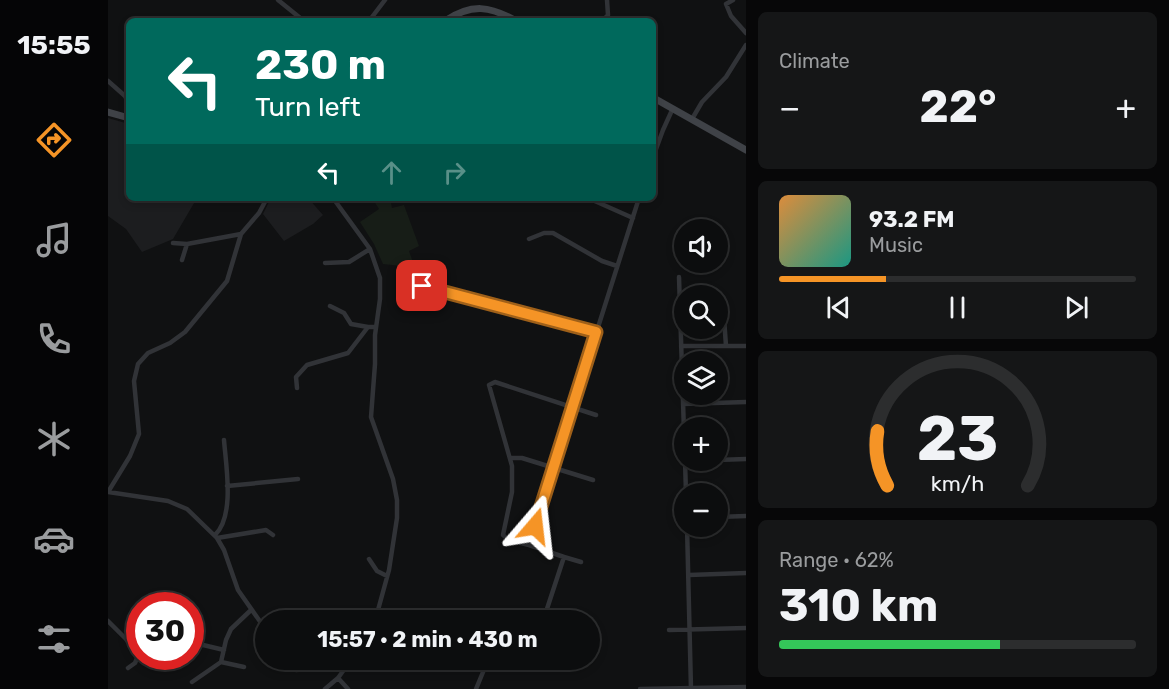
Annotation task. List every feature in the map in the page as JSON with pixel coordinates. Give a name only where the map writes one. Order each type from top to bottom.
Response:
[{"type":"main road","points":[[451,18],[466,10],[481,8],[494,10],[510,18]]},
{"type":"main road","points":[[656,99],[746,150]]},
{"type":"main road","points":[[108,112],[126,115]]},
{"type":"street","points":[[278,0],[300,18]]},
{"type":"street","points":[[371,18],[385,0]]},
{"type":"street","points":[[481,8],[483,0]]},
{"type":"street","points":[[605,18],[608,15],[607,0]]},
{"type":"street","points":[[734,0],[726,4],[728,10],[746,33]]},
{"type":"street","points":[[692,119],[702,102],[726,77],[746,45]]},
{"type":"street","points":[[108,81],[126,98]]},
{"type":"street","points":[[656,146],[673,108]]},
{"type":"street","points":[[255,615],[238,590],[224,550],[216,537],[187,508],[177,504],[108,492],[130,456],[139,434],[134,381],[138,364],[148,353],[170,343],[185,332],[227,282],[242,234],[265,201]]},
{"type":"street","points":[[335,201],[370,249],[378,269],[381,287],[375,327],[371,417],[393,479],[397,500],[394,540],[378,610]]},
{"type":"street","points":[[595,201],[633,218]]},
{"type":"street","points":[[529,545],[638,201]]},
{"type":"street","points":[[529,239],[544,233],[553,233],[603,261],[617,266]]},
{"type":"street","points":[[172,243],[187,244],[242,234]]},
{"type":"street","points":[[182,260],[187,244]]},
{"type":"street","points":[[325,263],[349,262],[370,249]]},
{"type":"street","points":[[679,277],[681,351]]},
{"type":"street","points":[[422,286],[596,332]]},
{"type":"street","points":[[330,306],[344,314],[351,324],[375,327]]},
{"type":"street","points":[[297,388],[295,382],[299,372],[307,365],[348,353],[368,327]]},
{"type":"street","points":[[726,339],[726,346]]},
{"type":"street","points":[[681,346],[746,346]]},
{"type":"street","points":[[581,562],[509,540],[503,535],[512,492],[511,458],[489,387],[491,382],[596,415]]},
{"type":"street","points":[[728,403],[746,402]]},
{"type":"street","points":[[216,537],[223,527],[228,486],[224,440]]},
{"type":"street","points":[[511,458],[522,458],[593,480]]},
{"type":"street","points":[[728,460],[746,459]]},
{"type":"street","points":[[228,486],[298,479]]},
{"type":"street","points":[[728,517],[746,516]]},
{"type":"street","points":[[216,537],[266,530],[273,535]]},
{"type":"street","points":[[687,537],[691,688]]},
{"type":"street","points":[[547,610],[564,557]]},
{"type":"street","points":[[369,559],[377,571],[387,576]]},
{"type":"street","points":[[689,575],[746,573]]},
{"type":"street","points":[[192,682],[221,662],[231,629],[251,610]]},
{"type":"street","points":[[108,621],[126,639]]},
{"type":"street","points":[[669,630],[746,628]]},
{"type":"street","points":[[204,645],[224,650]]},
{"type":"street","points":[[221,662],[244,667]]},
{"type":"street","points":[[325,689],[344,670]]},
{"type":"street","points":[[476,689],[484,670]]},
{"type":"street","points":[[338,678],[348,689]]},
{"type":"street","points":[[640,689],[746,687]]},
{"type":"shaded area","points":[[108,118],[126,123],[126,201],[195,201],[173,239],[142,252],[126,229],[108,216]]},
{"type":"shaded area","points":[[270,201],[311,201],[323,215],[313,224],[284,241],[263,214]]},
{"type":"shaded area","points":[[374,201],[391,201],[392,208],[404,205],[419,246],[409,251],[414,265],[410,267],[383,264],[360,222],[379,209]]},
{"type":"route","points":[[422,286],[596,332],[535,526]]}]
